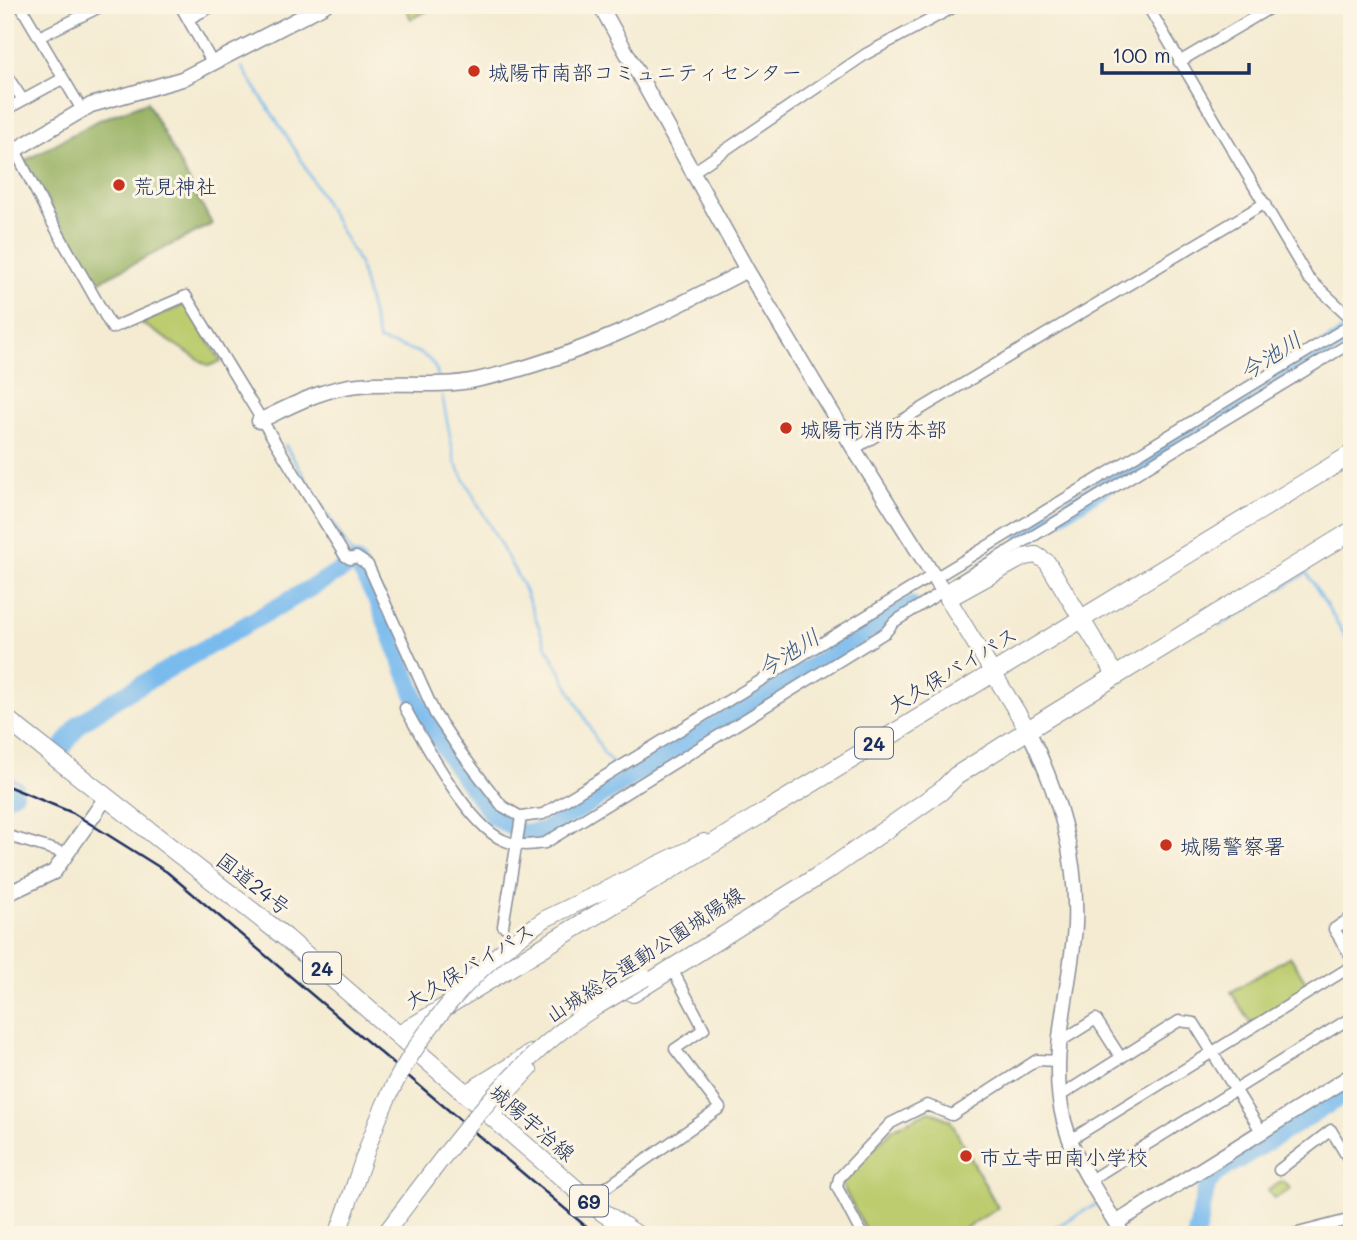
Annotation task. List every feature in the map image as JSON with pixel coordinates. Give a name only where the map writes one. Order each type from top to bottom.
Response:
[{"type":"main road","name":"大久保バイパス","points":[[399,1035],[992,670],[1352,454]]},
{"type":"main road","points":[[466,1094],[672,970],[828,870],[941,791],[956,776],[1352,531]]},
{"type":"main road","points":[[1028,730],[939,585],[1024,556],[1036,555],[1047,562],[1116,676]]},
{"type":"main road","name":"国道24号","points":[[5,718],[285,937],[466,1094]]},
{"type":"main road","name":"山城総合運動公園城陽線","points":[[384,1235],[471,1121],[532,1056],[591,1010],[908,813]]},
{"type":"main road","points":[[337,1235],[383,1108],[430,1029],[487,962],[545,919],[632,874],[739,826]]},
{"type":"main road","points":[[497,1109],[506,1088],[562,1036]]},
{"type":"main road","name":"城陽宇治線","points":[[466,1094],[497,1109],[588,1200],[637,1235]]},
{"type":"street","points":[[20,5],[82,110]]},
{"type":"street","points":[[39,37],[104,5]]},
{"type":"street","points":[[180,5],[213,64]]},
{"type":"street","points":[[188,19],[215,5]]},
{"type":"street","points":[[325,5],[302,10],[213,64],[182,79],[137,90],[82,110],[10,153],[112,328],[186,296],[262,420],[353,558],[368,565],[435,713],[502,806],[521,817],[542,814],[1352,342]]},
{"type":"street","points":[[600,5],[747,270],[939,585]]},
{"type":"street","points":[[692,172],[866,54],[958,5]]},
{"type":"street","points":[[405,708],[477,819],[495,836],[518,844],[545,843],[886,632],[894,622],[939,585],[1352,322],[1308,278],[1147,5]]},
{"type":"street","points":[[1179,62],[1275,5]]},
{"type":"street","points":[[5,72],[23,100]]},
{"type":"street","points":[[5,110],[62,79]]},
{"type":"street","points":[[854,449],[1265,203]]},
{"type":"street","points":[[262,420],[335,389],[358,385],[474,381],[551,361],[605,340],[747,270]]},
{"type":"street","points":[[1028,730],[1059,807],[1075,869],[1074,927],[1058,1061],[1060,1096],[1070,1140],[1119,1229],[1261,1131],[1352,1075]]},
{"type":"street","points":[[5,895],[54,872],[107,796]]},
{"type":"street","points":[[503,926],[521,817]]},
{"type":"street","points":[[5,835],[68,854]]},
{"type":"street","points":[[1352,917],[1334,929],[1352,958]]},
{"type":"street","points":[[1070,1140],[1352,966]]},
{"type":"street","points":[[588,1200],[720,1108],[675,1049],[704,1029],[672,970]]},
{"type":"street","points":[[1090,1180],[1352,1017]]},
{"type":"street","points":[[1060,1041],[1096,1019],[1121,1058]]},
{"type":"street","points":[[1060,1096],[1179,1021],[1194,1023],[1261,1131]]},
{"type":"street","points":[[862,1235],[837,1187],[839,1178],[891,1123],[927,1105],[952,1115],[1037,1060],[1058,1061]]},
{"type":"street","points":[[530,1067],[533,1070],[497,1109],[530,1067]]},
{"type":"street","points":[[1279,1170],[1331,1130],[1352,1165]]},
{"type":"street","points":[[1290,1235],[1352,1219]]},
{"type":"green space","points":[[404,5],[439,5],[411,19]]},
{"type":"green space","points":[[147,102],[212,224],[94,284],[25,161],[97,121]]},
{"type":"green space","points":[[186,304],[221,361],[209,366],[141,323]]},
{"type":"green space","points":[[1290,956],[1309,987],[1251,1023],[1231,992]]},
{"type":"green space","points":[[929,1111],[950,1120],[998,1208],[954,1235],[868,1235],[842,1185],[843,1180],[894,1128]]},
{"type":"green space","points":[[1283,1181],[1291,1189],[1274,1199],[1268,1190]]},
{"type":"waterway","points":[[242,67],[296,151],[359,263],[379,341],[407,348],[424,356],[435,368],[438,377]]},
{"type":"waterway","name":"今池川","points":[[1024,536],[1352,333]]},
{"type":"waterway","points":[[442,395],[455,462],[523,586],[546,645],[603,752],[615,767]]},
{"type":"waterway","points":[[285,445],[353,556]]},
{"type":"waterway","name":"今池川","points":[[63,747],[79,724],[116,699],[356,562],[379,604],[415,696],[451,760],[494,817],[522,833],[544,831],[911,605]]},
{"type":"waterway","points":[[1220,626],[1307,573],[1352,647]]},
{"type":"waterway","points":[[619,772],[626,782]]},
{"type":"waterway","points":[[5,775],[23,785]]},
{"type":"waterway","points":[[5,798],[14,793]]},
{"type":"waterway","points":[[1196,1235],[1207,1185],[1215,1174],[1352,1090]]},
{"type":"waterway","points":[[1041,1235],[1095,1205]]},
{"type":"railway","points":[[5,785],[73,813],[167,872],[596,1235]]},
{"type":"place","name":"城陽市南部コミュニティセンター","points":[[474,71]]},
{"type":"place","name":"荒見神社","points":[[119,185]]},
{"type":"place","name":"城陽市消防本部","points":[[786,428]]},
{"type":"place","name":"城陽警察署","points":[[1166,845]]},
{"type":"place","name":"市立寺田南小学校","points":[[966,1156]]}]
